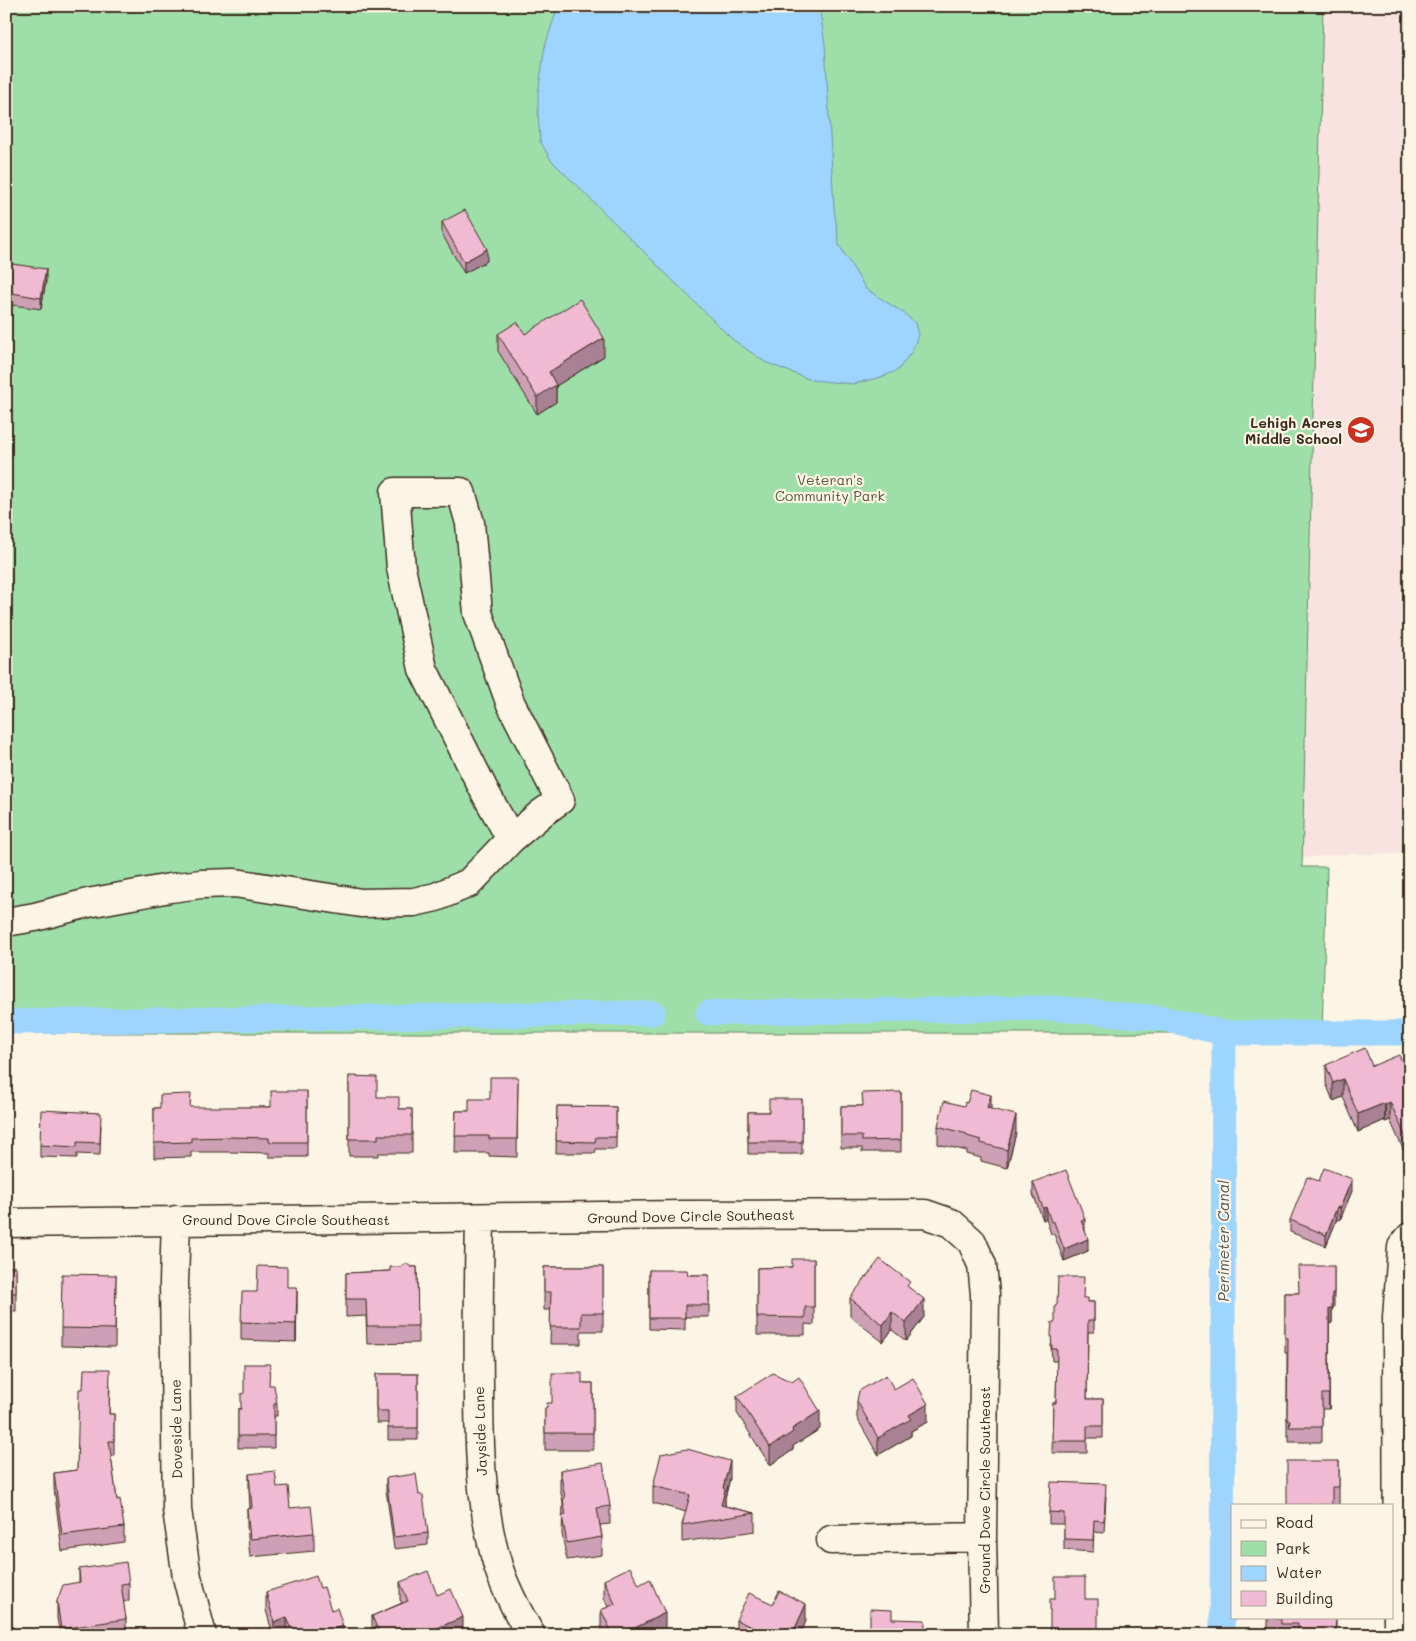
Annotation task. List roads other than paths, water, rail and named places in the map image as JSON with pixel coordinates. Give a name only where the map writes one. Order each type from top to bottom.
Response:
[{"type":"street","points":[[6,922],[35,917],[88,903],[201,884],[235,884],[361,903],[414,902],[436,897],[469,883],[511,839],[560,800],[510,702],[478,613],[470,524],[461,492],[395,492],[401,568],[423,669],[486,794],[511,839]]},
{"type":"street","name":"Ground Dove Circle Southeast","points":[[6,1222],[925,1214],[951,1223],[972,1242],[982,1265],[985,1294],[982,1537],[984,1635]]},
{"type":"street","name":"Jayside Lane","points":[[480,1218],[478,1317],[479,1436],[482,1479],[488,1526],[499,1568],[514,1606],[531,1635]]},
{"type":"street","name":"Doveside Lane","points":[[176,1220],[174,1282],[177,1510],[187,1577],[202,1635]]},
{"type":"street","points":[[1398,1635],[1397,1318],[1402,1247],[1410,1237]]},
{"type":"street","points":[[831,1540],[982,1537]]},
{"type":"water","points":[[558,6],[819,6],[825,44],[834,208],[839,245],[866,289],[905,314],[915,323],[918,335],[912,351],[898,370],[882,377],[853,384],[811,380],[765,362],[732,339],[551,160],[540,141],[538,93],[545,46]]},
{"type":"waterway","points":[[708,1013],[1051,1008],[1160,1018],[1224,1033]]},
{"type":"waterway","points":[[6,1022],[653,1013]]},
{"type":"waterway","name":"Perimeter Canal","points":[[1222,1635],[1224,1033],[1410,1033]]},
{"type":"place","name":"Lehigh Acres Middle School","points":[[1361,430]]},
{"type":"park label","name":"Veteran's Community Park","points":[[830,488]]}]
